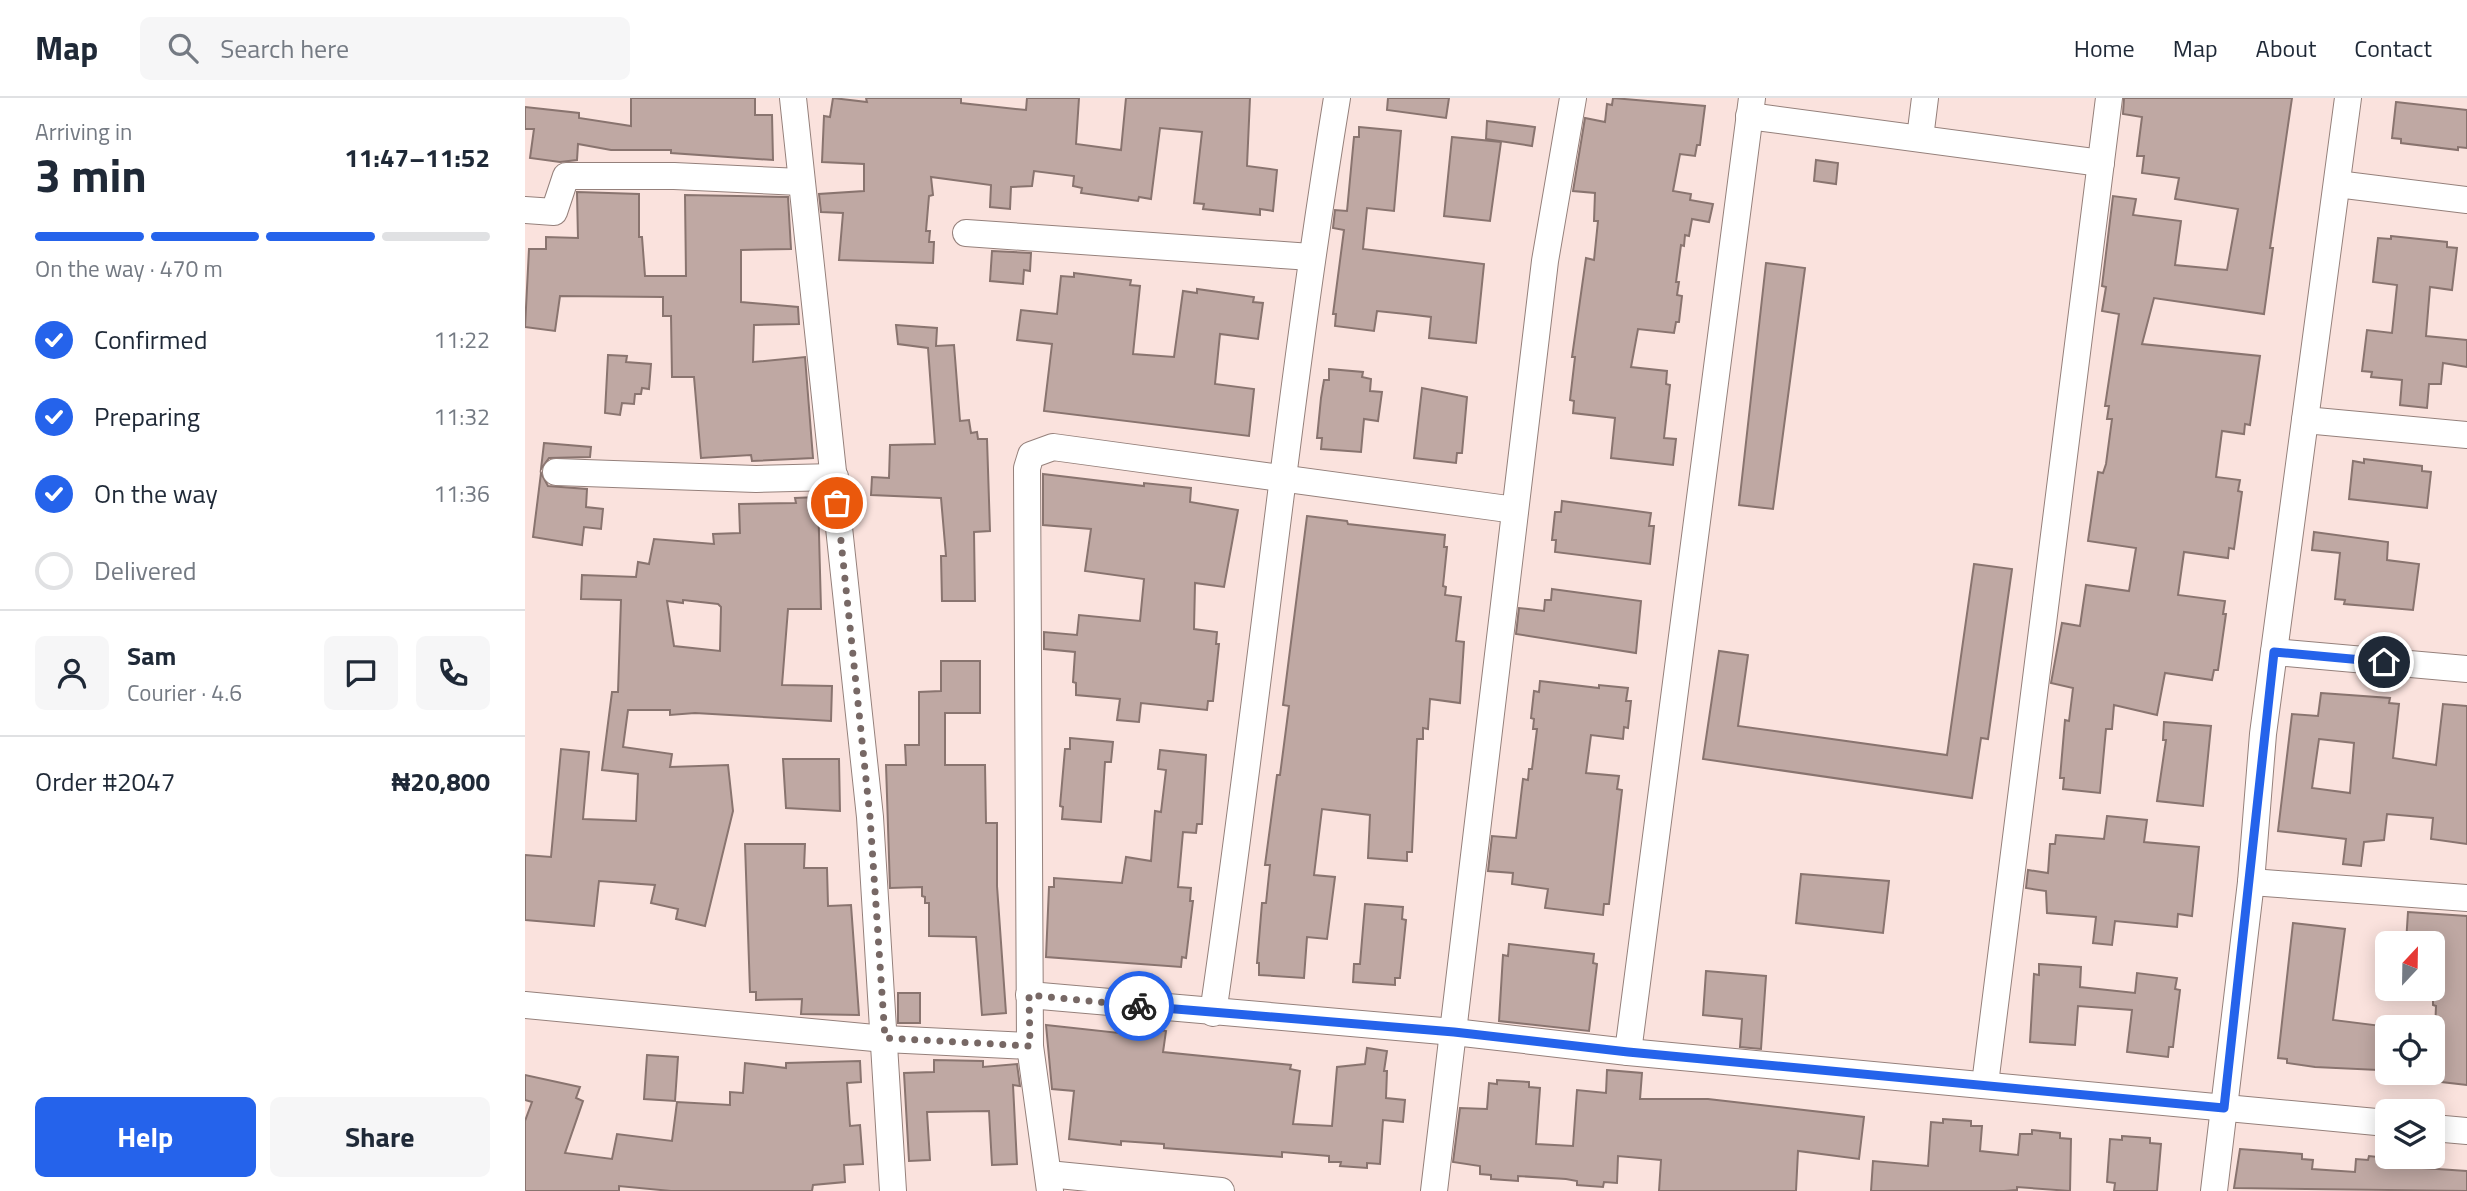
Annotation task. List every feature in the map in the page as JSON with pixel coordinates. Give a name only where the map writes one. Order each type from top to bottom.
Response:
[{"type":"street","points":[[793,98],[870,817],[893,1191]]},
{"type":"street","points":[[1213,1013],[1240,829],[1311,257],[1337,98]]},
{"type":"street","points":[[1434,1191],[1545,261],[1573,98]]},
{"type":"street","points":[[1920,138],[1925,98]]},
{"type":"street","points":[[1985,1084],[2109,98]]},
{"type":"street","points":[[2214,1191],[2251,882],[2263,734],[2348,98]]},
{"type":"street","points":[[1628,1052],[1750,107],[1920,138],[2101,163]]},
{"type":"street","points":[[525,210],[554,212],[566,176],[674,176],[801,182]]},
{"type":"street","points":[[2337,184],[2467,200]]},
{"type":"street","points":[[966,233],[1311,257]]},
{"type":"street","points":[[2305,419],[2467,435]]},
{"type":"street","points":[[1220,1191],[1049,1183],[1030,1046],[1027,468],[1031,455],[1053,447],[1284,481],[1515,510]]},
{"type":"street","points":[[557,471],[756,479],[835,477]]},
{"type":"street","points":[[2274,652],[2467,669]]},
{"type":"street","points":[[2251,882],[2467,898]]},
{"type":"street","points":[[1029,995],[1454,1032],[1628,1052],[2375,1123]]},
{"type":"street","points":[[525,1005],[885,1038],[1030,1046]]},
{"type":"street","points":[[2445,1129],[2467,1131]]},
{"type":"building","points":[[631,98],[755,98],[755,115],[772,115],[773,160],[671,153],[671,150],[611,150],[578,144],[577,160],[560,162],[530,158],[534,129],[525,129],[525,107],[579,113],[579,118],[631,126]]},
{"type":"building","points":[[833,98],[867,102],[866,98],[961,98],[961,103],[1026,110],[1027,98],[1079,98],[1076,144],[1121,150],[1126,98],[1250,98],[1247,166],[1277,170],[1273,211],[1260,209],[1260,215],[1203,209],[1204,204],[1194,203],[1202,132],[1160,128],[1151,199],[1139,197],[1138,201],[1081,193],[1082,188],[1073,186],[1074,176],[1034,171],[1032,186],[1011,187],[1010,209],[990,207],[991,185],[931,177],[933,195],[929,196],[926,231],[930,231],[929,242],[934,242],[933,263],[839,260],[843,213],[821,212],[819,194],[864,191],[864,164],[822,162],[824,116],[830,117]]},
{"type":"building","points":[[1388,98],[1449,98],[1446,118],[1387,110]]},
{"type":"building","points":[[1613,98],[1705,106],[1700,145],[1697,145],[1695,156],[1680,154],[1673,191],[1691,194],[1690,200],[1713,204],[1709,222],[1692,219],[1689,236],[1685,235],[1684,246],[1681,245],[1676,282],[1679,282],[1677,295],[1682,296],[1679,322],[1676,322],[1674,333],[1638,329],[1631,367],[1667,371],[1666,384],[1670,385],[1664,438],[1676,439],[1673,465],[1611,458],[1615,418],[1573,413],[1574,401],[1570,400],[1575,357],[1572,357],[1586,258],[1594,260],[1598,221],[1594,221],[1595,193],[1573,191],[1585,118],[1605,122],[1607,104],[1612,105]]},
{"type":"building","points":[[2124,98],[2292,98],[2270,248],[2273,248],[2264,314],[2154,298],[2142,344],[2260,356],[2250,425],[2245,424],[2244,434],[2222,431],[2216,477],[2240,480],[2238,491],[2242,492],[2234,549],[2229,548],[2228,558],[2184,552],[2178,595],[2225,601],[2223,614],[2226,614],[2218,670],[2214,670],[2212,680],[2165,673],[2157,715],[2114,705],[2112,729],[2106,729],[2100,793],[2063,789],[2064,778],[2060,778],[2065,720],[2069,721],[2073,688],[2051,683],[2062,623],[2080,626],[2086,585],[2129,591],[2136,548],[2088,541],[2098,472],[2103,473],[2106,464],[2112,419],[2107,419],[2109,406],[2105,406],[2119,314],[2102,311],[2106,287],[2102,286],[2113,196],[2136,199],[2133,215],[2181,221],[2175,265],[2227,270],[2238,209],[2175,199],[2179,178],[2142,173],[2144,156],[2137,156],[2142,117],[2123,114]]},
{"type":"building","points":[[2396,102],[2467,110],[2467,148],[2458,147],[2458,150],[2401,143],[2401,139],[2392,138]]},
{"type":"building","points":[[1487,121],[1535,127],[1532,146],[1486,139]]},
{"type":"building","points":[[1359,127],[1401,131],[1394,211],[1367,208],[1363,249],[1484,264],[1476,343],[1429,338],[1431,317],[1377,311],[1374,331],[1335,326],[1336,314],[1333,314],[1344,230],[1333,228],[1335,210],[1347,211],[1354,137],[1359,137]]},
{"type":"building","points":[[1452,137],[1501,142],[1490,221],[1444,216]]},
{"type":"building","points":[[1816,160],[1838,163],[1836,184],[1814,181]]},
{"type":"building","points":[[577,192],[639,194],[639,237],[642,237],[645,276],[686,276],[685,195],[788,197],[791,249],[741,250],[741,302],[798,307],[799,324],[754,325],[753,362],[805,357],[813,458],[752,461],[751,455],[701,458],[694,377],[672,377],[671,316],[663,316],[663,297],[560,296],[555,331],[525,327],[529,249],[546,249],[546,237],[578,238]]},
{"type":"building","points":[[2391,236],[2447,242],[2447,247],[2457,248],[2452,290],[2430,287],[2426,336],[2467,340],[2467,367],[2443,363],[2441,384],[2429,384],[2427,408],[2400,405],[2402,380],[2371,377],[2372,372],[2362,371],[2367,330],[2392,333],[2397,285],[2373,282],[2378,238],[2391,239]]},
{"type":"building","points":[[992,251],[1031,253],[1030,271],[1024,270],[1023,284],[990,281]]},
{"type":"building","points":[[1766,263],[1805,268],[1773,509],[1739,505]]},
{"type":"building","points":[[1074,273],[1131,280],[1130,285],[1140,286],[1133,354],[1174,357],[1183,291],[1197,293],[1197,289],[1254,297],[1253,302],[1263,303],[1258,339],[1220,334],[1215,384],[1254,389],[1249,436],[1044,411],[1052,344],[1017,340],[1021,310],[1057,314],[1061,276],[1074,277]]},
{"type":"building","points":[[896,325],[937,328],[936,346],[954,345],[960,421],[969,420],[971,433],[977,432],[978,439],[987,439],[990,531],[974,532],[975,601],[942,601],[941,556],[946,556],[941,498],[871,495],[872,477],[889,478],[890,445],[935,444],[928,348],[898,344]]},
{"type":"building","points":[[608,355],[627,356],[626,362],[651,364],[649,389],[642,388],[641,394],[635,394],[634,404],[622,403],[620,415],[605,413]]},
{"type":"building","points":[[1329,369],[1363,372],[1362,377],[1371,379],[1370,391],[1382,392],[1378,421],[1364,419],[1361,452],[1321,449],[1322,438],[1317,438],[1321,398],[1324,380],[1329,380]]},
{"type":"building","points":[[1422,388],[1467,397],[1462,453],[1457,453],[1456,463],[1414,458]]},
{"type":"building","points":[[544,443],[591,447],[590,457],[549,458],[541,469]]},
{"type":"building","points":[[2364,459],[2422,466],[2422,471],[2431,472],[2427,508],[2349,499],[2353,461],[2364,463]]},
{"type":"building","points":[[541,473],[548,486],[587,489],[586,507],[603,509],[601,529],[584,527],[582,545],[533,537]]},
{"type":"building","points":[[1043,474],[1144,486],[1144,483],[1191,488],[1190,502],[1238,510],[1224,587],[1195,583],[1194,629],[1217,632],[1216,644],[1219,644],[1213,701],[1208,701],[1207,710],[1141,703],[1139,722],[1117,720],[1120,699],[1076,695],[1076,683],[1073,682],[1075,652],[1044,649],[1044,632],[1077,635],[1079,615],[1140,621],[1144,579],[1085,571],[1091,529],[1043,525]]},
{"type":"building","points":[[818,497],[821,609],[788,609],[782,685],[832,686],[831,721],[695,713],[670,715],[670,710],[628,710],[623,747],[672,754],[670,767],[728,765],[733,811],[705,926],[676,919],[678,909],[651,903],[655,885],[599,881],[594,926],[525,920],[525,855],[551,857],[561,749],[589,752],[583,819],[636,821],[638,774],[602,770],[612,692],[618,692],[621,600],[581,599],[582,575],[636,577],[638,562],[649,564],[654,539],[714,544],[713,534],[740,533],[739,504],[796,503],[795,498]],"holes":[[[667,601],[718,604],[721,607],[720,651],[674,646]]]},
{"type":"building","points":[[1562,501],[1651,513],[1649,526],[1654,526],[1650,564],[1555,552],[1556,540],[1552,540],[1555,512],[1561,512]]},
{"type":"building","points":[[1307,516],[1347,521],[1348,524],[1445,535],[1444,547],[1447,547],[1443,586],[1446,587],[1445,595],[1461,597],[1456,641],[1464,642],[1460,703],[1430,699],[1428,729],[1423,728],[1423,739],[1417,739],[1412,852],[1407,852],[1407,861],[1368,858],[1370,815],[1322,809],[1314,875],[1335,877],[1327,939],[1307,937],[1304,978],[1259,975],[1257,963],[1262,903],[1266,903],[1270,865],[1265,865],[1289,706],[1283,705]]},
{"type":"building","points":[[2314,532],[2388,542],[2387,560],[2419,564],[2413,610],[2344,604],[2345,600],[2335,599],[2340,553],[2312,550]]},
{"type":"building","points":[[1974,564],[2012,569],[1988,739],[1981,738],[1972,798],[1703,759],[1719,651],[1748,655],[1738,726],[1947,755]]},
{"type":"building","points":[[1552,589],[1641,601],[1636,653],[1516,634],[1519,608],[1544,611],[1545,600],[1551,600]]},
{"type":"building","points":[[941,661],[980,661],[980,713],[945,713],[945,765],[985,765],[986,823],[997,823],[997,886],[1006,1013],[982,1015],[976,937],[929,936],[929,903],[925,903],[922,887],[890,888],[886,765],[906,765],[905,745],[919,745],[919,692],[941,691]]},
{"type":"building","points":[[1540,681],[1599,688],[1599,685],[1628,688],[1626,701],[1631,701],[1628,728],[1624,727],[1623,739],[1591,735],[1586,773],[1619,776],[1617,789],[1622,790],[1609,904],[1604,904],[1603,915],[1545,908],[1548,889],[1512,884],[1513,873],[1488,871],[1492,836],[1516,838],[1523,779],[1528,780],[1529,769],[1532,769],[1537,729],[1533,729],[1534,719],[1531,718],[1534,691],[1539,692]]},
{"type":"building","points":[[2321,693],[2390,698],[2389,703],[2399,704],[2393,758],[2436,765],[2443,704],[2467,706],[2467,844],[2431,839],[2433,818],[2387,814],[2384,840],[2364,842],[2361,866],[2343,864],[2346,839],[2278,831],[2292,714],[2318,716]],"holes":[[[2319,739],[2354,743],[2350,793],[2312,788]]]},
{"type":"building","points":[[2164,722],[2211,726],[2203,806],[2157,801],[2166,740],[2163,740]]},
{"type":"building","points":[[1070,738],[1113,742],[1111,762],[1105,762],[1101,822],[1062,819],[1063,807],[1060,806],[1065,749],[1070,749]]},
{"type":"building","points":[[1160,750],[1206,755],[1202,824],[1197,824],[1196,833],[1183,832],[1178,887],[1191,888],[1190,901],[1193,901],[1186,958],[1182,957],[1181,967],[1046,957],[1049,887],[1054,887],[1054,878],[1122,883],[1126,857],[1151,861],[1155,811],[1161,812],[1166,770],[1158,769]]},
{"type":"building","points":[[783,759],[839,759],[840,811],[786,808]]},
{"type":"building","points":[[2107,816],[2147,820],[2144,842],[2199,847],[2192,916],[2178,914],[2177,927],[2115,921],[2112,945],[2093,943],[2096,917],[2047,913],[2046,891],[2026,888],[2028,870],[2048,873],[2050,844],[2055,844],[2056,835],[2104,839]]},
{"type":"building","points":[[745,844],[805,844],[804,868],[827,868],[828,906],[851,905],[859,1015],[801,1014],[802,999],[756,1000],[756,992],[750,992]]},
{"type":"building","points":[[1801,874],[1889,881],[1883,933],[1796,923]]},
{"type":"building","points":[[1365,904],[1403,907],[1402,919],[1406,920],[1400,978],[1395,978],[1395,985],[1353,982],[1354,964],[1360,964]]},
{"type":"building","points":[[2408,912],[2467,916],[2467,1085],[2445,1082],[2445,1015],[2436,1015],[2436,1006],[2433,1005],[2433,1001],[2445,1001],[2445,931],[2407,931]]},
{"type":"building","points":[[2293,923],[2345,929],[2333,1020],[2375,1025],[2375,1070],[2315,1067],[2287,1063],[2287,1059],[2278,1058]]},
{"type":"building","points":[[1509,944],[1594,954],[1593,963],[1597,964],[1589,1031],[1499,1021],[1503,955],[1508,956]]},
{"type":"building","points":[[2039,964],[2081,967],[2080,987],[2135,993],[2137,973],[2177,978],[2175,989],[2180,990],[2173,1047],[2169,1047],[2168,1057],[2127,1052],[2132,1010],[2078,1006],[2075,1045],[2030,1042],[2034,974],[2039,975]]},
{"type":"building","points":[[1706,971],[1766,976],[1761,1049],[1740,1047],[1742,1019],[1703,1015]]},
{"type":"building","points":[[898,993],[920,993],[920,1023],[898,1023]]},
{"type":"building","points":[[1046,1025],[1128,1034],[1129,1025],[1166,1031],[1163,1052],[1291,1065],[1290,1069],[1300,1071],[1293,1124],[1332,1126],[1337,1067],[1365,1064],[1367,1048],[1387,1051],[1384,1071],[1387,1071],[1386,1098],[1405,1100],[1403,1122],[1383,1120],[1380,1164],[1367,1163],[1367,1168],[1340,1166],[1341,1162],[1329,1162],[1329,1156],[1282,1152],[1282,1157],[1164,1148],[1164,1144],[1121,1141],[1121,1145],[1069,1139],[1074,1091],[1052,1089]]},
{"type":"building","points":[[647,1055],[678,1057],[675,1101],[644,1099]]},
{"type":"building","points":[[934,1060],[983,1061],[983,1067],[1017,1064],[1020,1086],[1013,1085],[1017,1164],[992,1165],[989,1111],[927,1112],[930,1160],[909,1161],[904,1073],[934,1072]]},
{"type":"building","points":[[860,1061],[861,1082],[847,1083],[850,1126],[860,1125],[863,1164],[844,1165],[845,1182],[813,1185],[812,1191],[671,1191],[619,1186],[619,1191],[525,1191],[525,1121],[532,1102],[525,1100],[525,1075],[580,1087],[576,1098],[583,1101],[565,1153],[612,1159],[617,1134],[672,1141],[677,1102],[730,1105],[730,1092],[743,1093],[745,1063],[786,1068],[786,1063]]},
{"type":"building","points":[[1607,1070],[1642,1073],[1640,1099],[1708,1099],[1864,1117],[1859,1159],[1798,1151],[1796,1191],[1659,1191],[1661,1160],[1618,1156],[1617,1183],[1604,1182],[1603,1187],[1577,1185],[1577,1181],[1566,1179],[1518,1176],[1518,1181],[1491,1179],[1491,1175],[1480,1174],[1480,1166],[1453,1162],[1460,1108],[1487,1109],[1489,1083],[1497,1084],[1497,1080],[1529,1082],[1529,1087],[1540,1088],[1536,1144],[1573,1146],[1577,1090],[1606,1093]]},
{"type":"building","points":[[1943,1119],[1971,1121],[1971,1126],[1982,1126],[1980,1151],[2018,1155],[2020,1134],[2032,1134],[2032,1130],[2060,1133],[2060,1138],[2071,1139],[2070,1191],[2017,1187],[2017,1190],[2004,1191],[1871,1191],[1873,1161],[1928,1166],[1931,1122],[1943,1123]]},
{"type":"building","points":[[2122,1136],[2150,1138],[2150,1143],[2161,1144],[2157,1191],[2114,1191],[2115,1183],[2107,1182],[2110,1139],[2122,1140]]},
{"type":"building","points":[[2240,1149],[2302,1154],[2302,1159],[2313,1160],[2312,1169],[2355,1172],[2356,1159],[2368,1160],[2369,1156],[2375,1157],[2375,1169],[2467,1171],[2467,1191],[2234,1188]]},
{"type":"way so far","points":[[837,503],[870,817],[885,1038],[1030,1046],[1029,995],[1139,1006]]},
{"type":"route","points":[[1139,1006],[1454,1032],[1628,1052],[2224,1108],[2251,882],[2263,734],[2274,652],[2384,662]]}]
